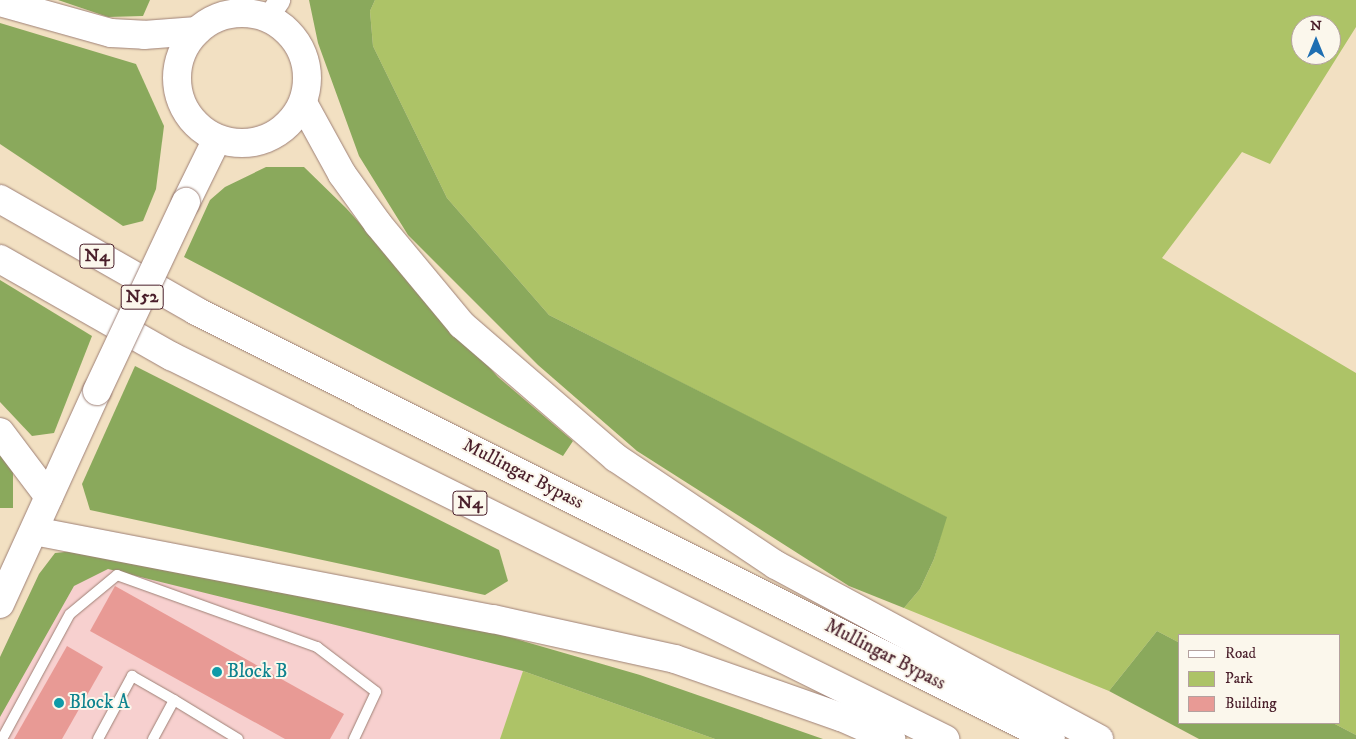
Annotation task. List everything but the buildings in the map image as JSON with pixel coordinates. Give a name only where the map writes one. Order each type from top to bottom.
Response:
[{"type":"main road","points":[[0,2],[111,33],[144,35],[197,31]]},
{"type":"main road","points":[[273,9],[299,46],[306,65],[307,85],[302,103],[291,121],[276,134],[257,142],[237,144],[218,139],[199,127],[185,111],[178,91],[177,69],[182,56],[197,31],[213,20],[232,14],[273,9]]},
{"type":"main road","points":[[302,103],[342,174],[378,224],[462,325],[616,458],[776,565],[1099,739]]},
{"type":"main road","name":"N52","points":[[0,604],[97,391],[186,202],[218,139]]},
{"type":"main road","name":"Mullingar Bypass","points":[[0,199],[196,311],[1051,739]]},
{"type":"main road","name":"N4","points":[[0,259],[171,356],[944,739]]},
{"type":"main road","points":[[0,432],[49,497]]},
{"type":"main road","points":[[34,531],[483,617],[675,659],[841,717],[891,739]]},
{"type":"lane","points":[[2,739],[70,614],[117,575],[317,647],[376,692],[354,739]]},
{"type":"lane","points":[[98,739],[132,676],[238,739]]},
{"type":"lane","points":[[153,739],[174,700]]},
{"type":"shaded area","points":[[94,549],[523,671],[500,739],[0,739],[0,657],[39,574],[55,553]]},
{"type":"green space","points":[[58,0],[150,0],[143,16],[108,17]]},
{"type":"green space","points":[[309,0],[375,0],[370,11],[373,46],[447,198],[549,315],[947,517],[934,559],[920,589],[904,608],[849,586],[637,451],[538,365],[408,235],[359,156],[318,43]]},
{"type":"green space","points":[[375,0],[1356,0],[1356,27],[1341,51],[1341,15],[1291,15],[1291,65],[1332,65],[1270,164],[1242,152],[1162,258],[1356,373],[1356,735],[1335,724],[1341,724],[1341,634],[1178,634],[1178,642],[1157,631],[1109,691],[904,608],[920,589],[934,559],[946,517],[549,315],[447,198],[373,46],[370,11]]},
{"type":"green space","points":[[0,23],[136,64],[164,126],[156,189],[143,221],[123,226],[0,144]]},
{"type":"green space","points":[[266,167],[304,167],[346,208],[498,377],[573,441],[563,456],[184,257],[210,200],[225,187]]},
{"type":"green space","points":[[0,280],[92,336],[54,433],[32,436],[0,402]]},
{"type":"green space","points":[[135,366],[499,550],[508,581],[485,595],[90,510],[82,484]]},
{"type":"green space","points":[[0,454],[13,467],[13,508],[0,508]]},
{"type":"green space","points":[[94,549],[488,631],[640,675],[823,739],[715,739],[523,671],[108,569],[74,586],[0,717],[0,657],[39,574],[55,553]]},
{"type":"green space","points":[[1157,631],[1178,642],[1178,724],[1335,724],[1356,735],[1356,739],[1199,739],[1109,691]]},
{"type":"green space","points":[[523,671],[715,739],[500,739]]},
{"type":"place","name":"Block B","points":[[217,672]]},
{"type":"place","name":"Block A","points":[[59,703]]}]
